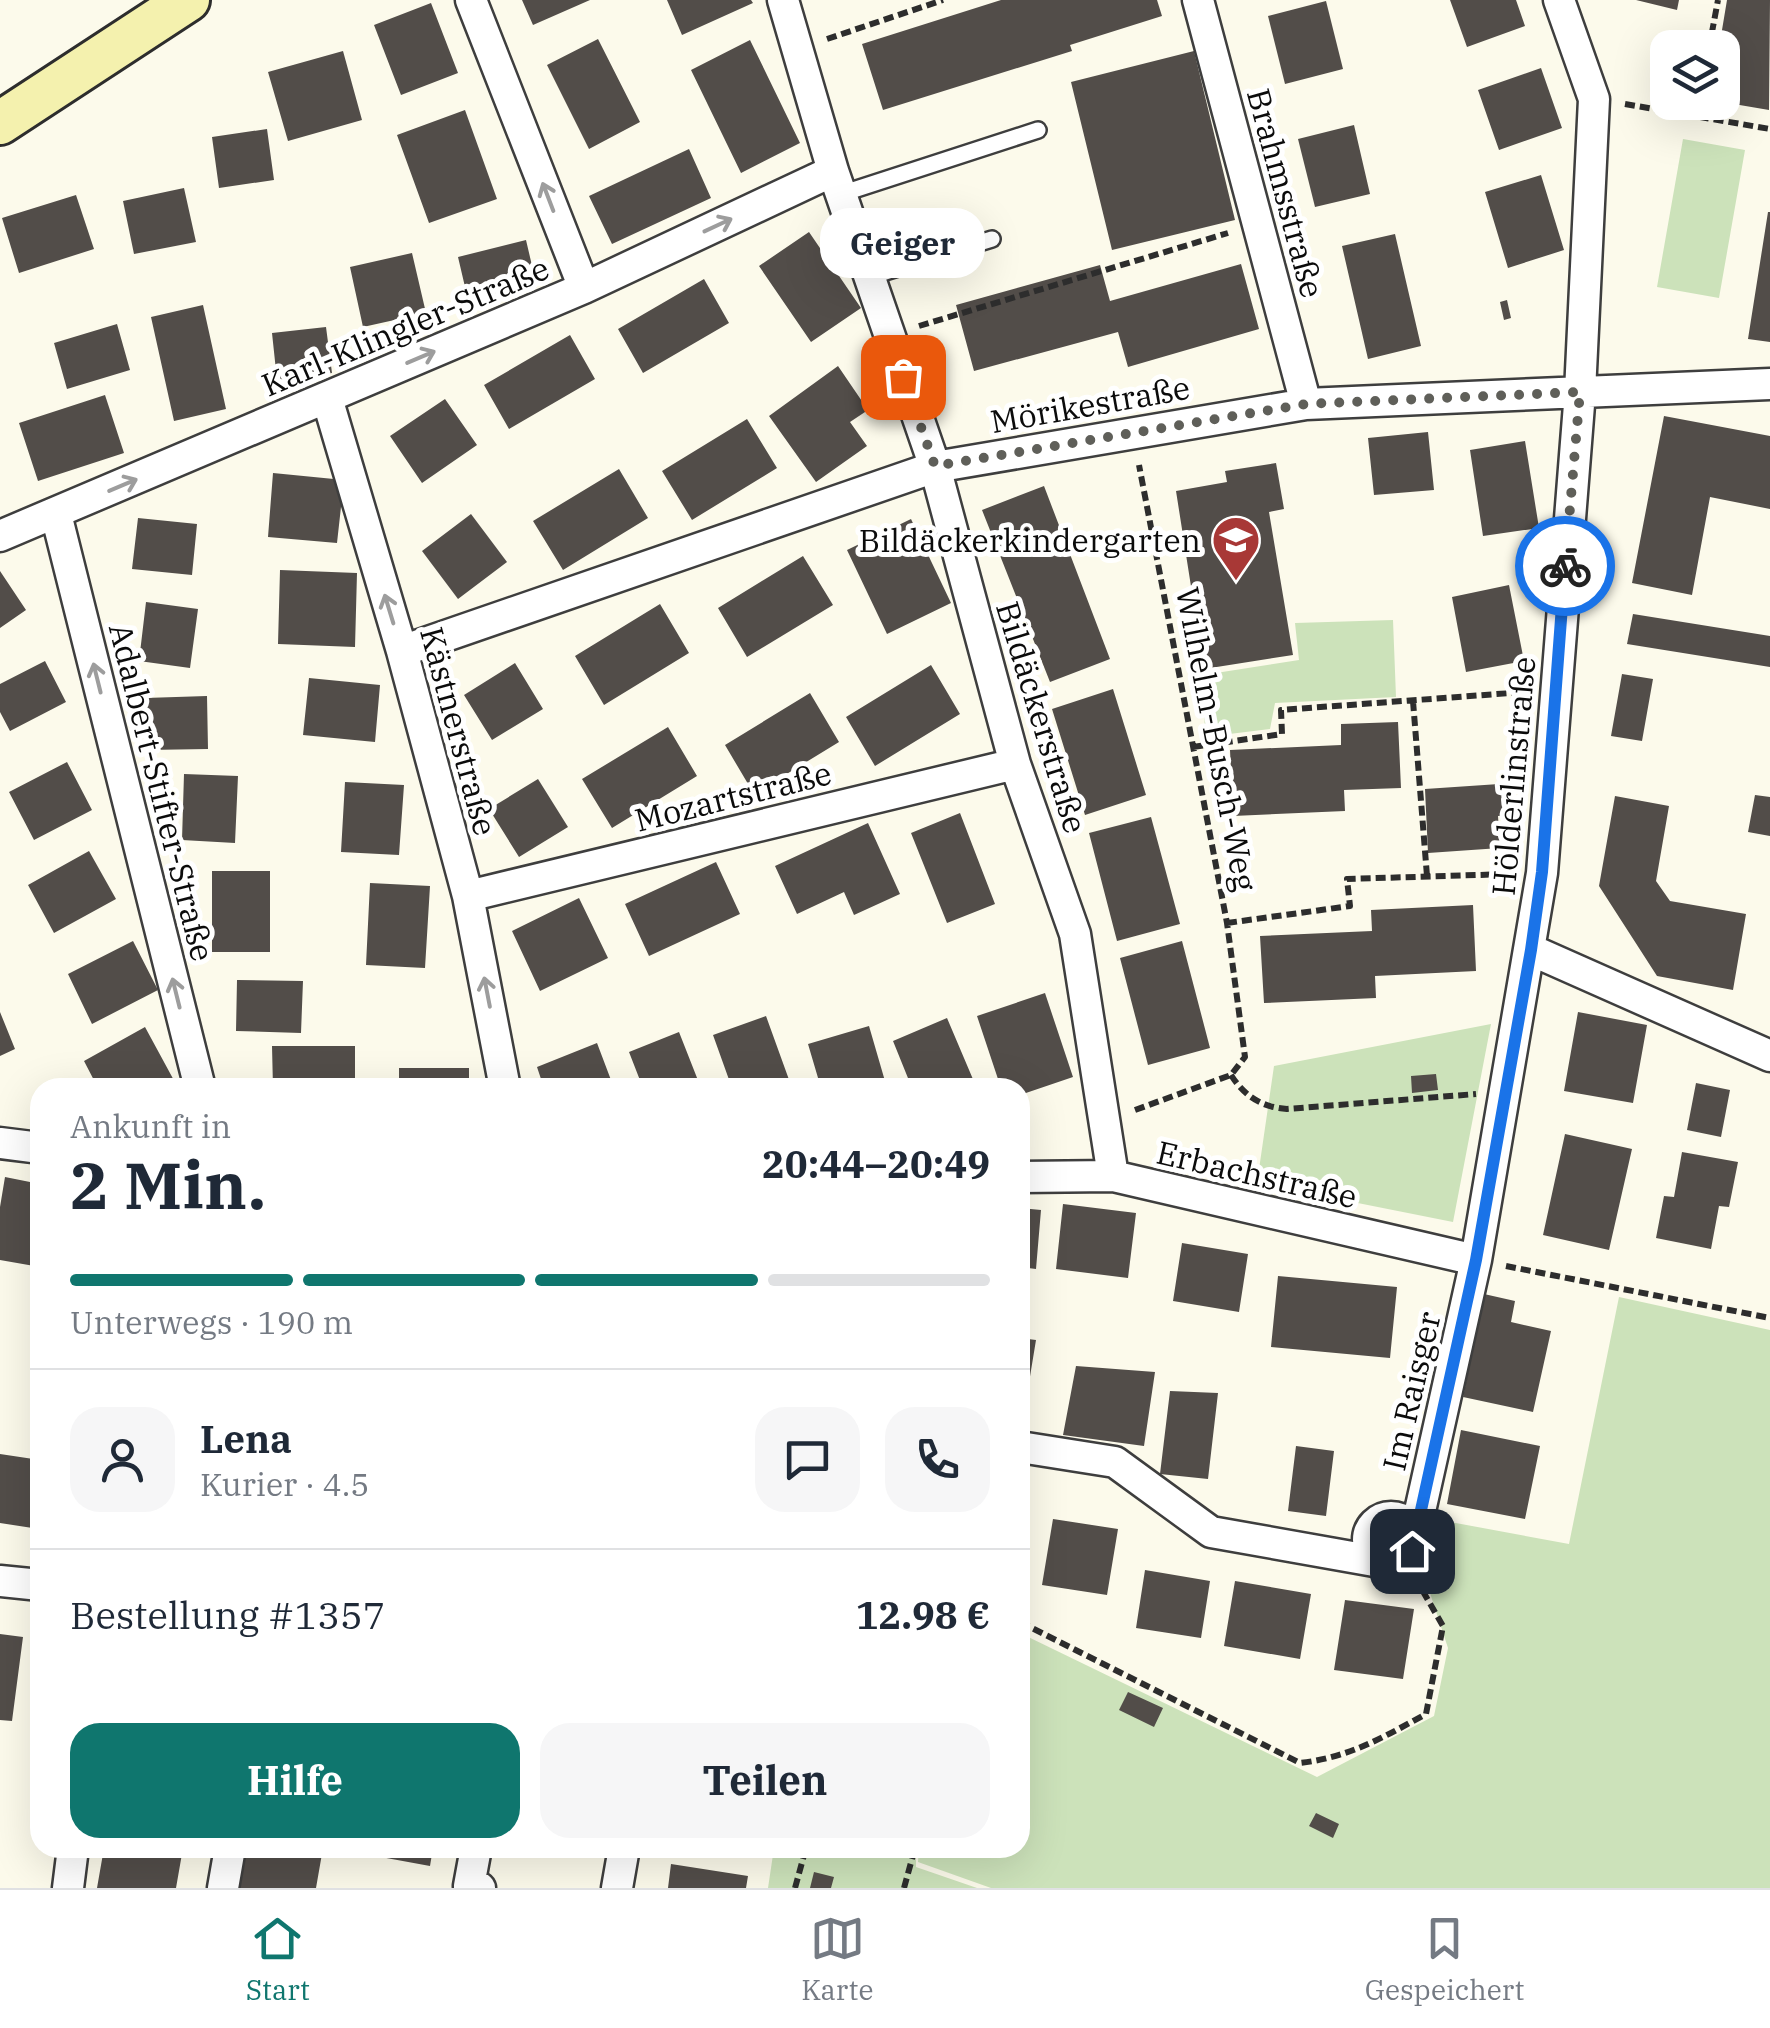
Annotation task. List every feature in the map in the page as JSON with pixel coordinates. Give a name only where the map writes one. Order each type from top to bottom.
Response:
[{"type":"street","points":[[0,123],[188,0]]},
{"type":"street","points":[[471,0],[584,288]]},
{"type":"street","name":"Bildäckerstraße","points":[[783,0],[836,183],[935,466],[1015,764],[1075,934],[1113,1176]]},
{"type":"street","name":"Brahmsstraße","points":[[1198,0],[1306,404]]},
{"type":"street","name":"Hölderlinstraße","points":[[1476,1260],[1542,872],[1580,392],[1594,99],[1560,0]]},
{"type":"street","name":"Karl-Klingler-Straße","points":[[0,536],[836,183]]},
{"type":"street","name":"Mörikestraße","points":[[402,651],[935,466],[1306,404],[1770,384]]},
{"type":"street","name":"Kästnerstraße","points":[[326,398],[402,651],[468,896],[503,1078]]},
{"type":"street","name":"Adalbert-Stifter-Straße","points":[[56,514],[197,1078]]},
{"type":"street","name":"Mozartstraße","points":[[468,896],[1015,764]]},
{"type":"street","points":[[1531,950],[1770,1056]]},
{"type":"street","points":[[0,1143],[30,1147]]},
{"type":"street","name":"Erbachstraße","points":[[1030,1177],[1113,1176],[1476,1260]]},
{"type":"street","name":"Im Raisger","points":[[1400,1553],[1476,1260]]},
{"type":"street","points":[[1030,1448],[1114,1462],[1211,1532],[1400,1553]]},
{"type":"street","points":[[0,1581],[30,1584]]},
{"type":"street","points":[[68,1888],[71,1858]]},
{"type":"street","points":[[223,1888],[228,1858]]},
{"type":"street","points":[[474,1858],[469,1886],[480,1888]]},
{"type":"street","points":[[617,1888],[622,1858]]},
{"type":"lane","points":[[836,183],[1038,130]]},
{"type":"lane","points":[[869,278],[992,239]]},
{"type":"path","points":[[797,49],[944,0]]},
{"type":"path","points":[[1712,30],[1718,0]]},
{"type":"path","points":[[1594,99],[1650,108]]},
{"type":"path","points":[[1719,120],[1770,129]]},
{"type":"path","points":[[918,326],[1242,228]]},
{"type":"path","name":"Wilhelm-Busch-Weg","points":[[1132,432],[1227,923],[1246,1057],[1231,1075]]},
{"type":"path","points":[[1193,746],[1282,734],[1281,710],[1556,690]]},
{"type":"path","points":[[1413,701],[1427,876]]},
{"type":"path","points":[[1227,923],[1350,906],[1347,879],[1542,872]]},
{"type":"path","points":[[1106,1120],[1231,1075],[1240,1090],[1266,1107],[1460,1094],[1504,1095]]},
{"type":"path","points":[[1476,1260],[1770,1318]]},
{"type":"path","points":[[1030,1627],[1300,1762],[1336,1758],[1370,1745],[1426,1714],[1443,1626],[1400,1553]]},
{"type":"path","points":[[796,1888],[804,1858]]},
{"type":"path","points":[[904,1888],[912,1858]]},
{"type":"green space","points":[[1683,139],[1745,150],[1719,298],[1657,287]]},
{"type":"green space","points":[[1393,620],[1396,697],[1275,703],[1270,729],[1205,737],[1203,675],[1299,660],[1295,623]]},
{"type":"green space","points":[[1491,1024],[1453,1222],[1257,1183],[1274,1066]]},
{"type":"green space","points":[[1619,1297],[1770,1330],[1770,1888],[991,1888],[918,1862],[918,1858],[1030,1858],[1030,1638],[1317,1777],[1434,1716],[1448,1648],[1430,1593],[1445,1521],[1569,1544]]},
{"type":"green space","points":[[772,1858],[916,1858],[916,1867],[977,1888],[768,1888]]},
{"type":"building","points":[[522,0],[590,0],[533,25]]},
{"type":"building","points":[[667,0],[751,0],[753,3],[682,35]]},
{"type":"building","points":[[1001,0],[1157,0],[1162,16],[1070,45],[1072,51],[883,110],[862,44]]},
{"type":"building","points":[[1450,0],[1516,0],[1525,26],[1467,47]]},
{"type":"building","points":[[1636,0],[1679,0],[1677,10]]},
{"type":"building","points":[[1727,0],[1770,0],[1769,110],[1740,105],[1740,30],[1722,30]]},
{"type":"building","points":[[1326,1],[1343,69],[1285,84],[1268,16]]},
{"type":"building","points":[[431,3],[458,73],[401,95],[374,25]]},
{"type":"building","points":[[598,39],[640,122],[589,149],[547,65]]},
{"type":"building","points":[[750,40],[800,143],[741,173],[691,70]]},
{"type":"building","points":[[343,51],[362,120],[288,141],[268,72]]},
{"type":"building","points":[[1194,51],[1235,220],[1112,250],[1071,82]]},
{"type":"building","points":[[1541,68],[1562,128],[1499,150],[1478,90]]},
{"type":"building","points":[[465,110],[497,199],[429,223],[397,135]]},
{"type":"building","points":[[1354,125],[1370,194],[1315,207],[1298,139]]},
{"type":"building","points":[[267,129],[274,180],[219,188],[212,137]]},
{"type":"building","points":[[689,149],[711,198],[612,244],[589,196]]},
{"type":"building","points":[[1541,175],[1564,250],[1508,268],[1485,192]]},
{"type":"building","points":[[184,188],[196,242],[134,254],[123,201]]},
{"type":"building","points":[[76,195],[94,249],[19,273],[2,218]]},
{"type":"building","points":[[1770,212],[1770,342],[1748,339]]},
{"type":"building","points":[[809,232],[861,308],[811,342],[759,266]]},
{"type":"building","points":[[1395,234],[1421,346],[1368,359],[1342,246]]},
{"type":"building","points":[[526,240],[537,287],[469,304],[458,257]]},
{"type":"building","points":[[412,253],[426,313],[363,327],[350,267]]},
{"type":"building","points":[[1241,264],[1259,329],[1128,367],[1118,332],[974,371],[956,305],[1100,265],[1110,301]]},
{"type":"building","points":[[704,279],[729,323],[643,373],[618,329]]},
{"type":"building","points":[[1507,300],[1511,318],[1504,320],[1500,302]]},
{"type":"building","points":[[203,305],[226,409],[174,421],[151,317]]},
{"type":"building","points":[[117,324],[130,370],[67,389],[54,343]]},
{"type":"building","points":[[326,327],[332,373],[277,380],[272,333]]},
{"type":"building","points":[[570,335],[595,379],[509,429],[484,385]]},
{"type":"building","points":[[838,366],[868,410],[850,422],[867,446],[816,482],[769,416]]},
{"type":"building","points":[[105,395],[124,453],[38,481],[19,423]]},
{"type":"building","points":[[445,399],[477,445],[422,483],[390,436]]},
{"type":"building","points":[[1664,416],[1770,436],[1770,509],[1710,497],[1692,595],[1632,583]]},
{"type":"building","points":[[747,419],[777,468],[692,520],[662,471]]},
{"type":"building","points":[[1428,432],[1434,490],[1374,495],[1368,438]]},
{"type":"building","points":[[1525,441],[1539,528],[1483,536],[1470,450]]},
{"type":"building","name":"Bildäckerkindergarten","points":[[1276,463],[1284,509],[1269,512],[1293,655],[1204,669],[1176,491],[1227,482],[1225,471]]},
{"type":"building","points":[[619,469],[648,518],[563,570],[533,521]]},
{"type":"building","points":[[273,473],[344,480],[337,543],[268,537]]},
{"type":"building","points":[[1044,486],[1110,659],[1050,682],[982,510]]},
{"type":"building","points":[[471,514],[507,562],[458,599],[422,551]]},
{"type":"building","points":[[138,518],[197,524],[192,575],[132,569]]},
{"type":"building","points":[[911,519],[951,603],[887,634],[847,550]]},
{"type":"building","points":[[803,556],[833,605],[747,657],[718,608]]},
{"type":"building","points":[[280,570],[357,573],[355,647],[278,644]]},
{"type":"building","points":[[0,571],[26,610],[0,628]]},
{"type":"building","points":[[1509,585],[1524,661],[1466,672],[1452,597]]},
{"type":"building","points":[[146,602],[198,609],[190,668],[139,661]]},
{"type":"building","points":[[660,604],[689,653],[604,705],[575,656]]},
{"type":"building","points":[[1633,614],[1770,636],[1770,667],[1627,644]]},
{"type":"building","points":[[45,661],[66,702],[10,731],[0,712],[0,684]]},
{"type":"building","points":[[515,663],[543,709],[492,740],[464,695]]},
{"type":"building","points":[[931,665],[960,714],[875,766],[846,717]]},
{"type":"building","points":[[1622,674],[1653,679],[1642,741],[1611,736]]},
{"type":"building","points":[[309,678],[380,685],[375,742],[303,735]]},
{"type":"building","points":[[1113,689],[1146,795],[1085,815],[1052,709]]},
{"type":"building","points":[[810,693],[839,742],[754,794],[725,745]]},
{"type":"building","points":[[207,696],[208,749],[147,750],[145,698]]},
{"type":"building","points":[[1398,722],[1401,788],[1344,790],[1345,811],[1233,816],[1230,750],[1341,745],[1341,724]]},
{"type":"building","points":[[668,727],[697,776],[612,828],[582,779]]},
{"type":"building","points":[[67,762],[92,810],[34,840],[9,792]]},
{"type":"building","points":[[184,774],[238,776],[235,843],[182,840]]},
{"type":"building","points":[[538,779],[568,827],[519,857],[489,809]]},
{"type":"building","points":[[345,782],[404,785],[399,855],[341,852]]},
{"type":"building","points":[[1514,783],[1516,815],[1498,816],[1500,848],[1428,853],[1425,789]]},
{"type":"building","points":[[1755,795],[1770,797],[1770,836],[1748,832]]},
{"type":"building","points":[[1615,796],[1669,806],[1656,881],[1670,901],[1746,914],[1733,990],[1657,976],[1599,886]]},
{"type":"building","points":[[960,813],[995,904],[947,923],[911,833]]},
{"type":"building","points":[[1151,817],[1180,924],[1117,941],[1089,833]]},
{"type":"building","points":[[868,823],[900,894],[854,915],[844,892],[797,914],[775,866]]},
{"type":"building","points":[[89,851],[116,899],[54,933],[28,885]]},
{"type":"building","points":[[716,862],[740,914],[649,956],[625,904]]},
{"type":"building","points":[[212,871],[270,871],[270,952],[212,952]]},
{"type":"building","points":[[370,883],[430,886],[425,968],[366,965]]},
{"type":"building","points":[[579,898],[608,958],[540,991],[512,931]]},
{"type":"building","points":[[1473,905],[1476,971],[1375,976],[1376,998],[1264,1003],[1260,936],[1372,931],[1371,910]]},
{"type":"building","points":[[133,941],[158,990],[92,1024],[68,974]]},
{"type":"building","points":[[1182,941],[1210,1048],[1148,1065],[1120,958]]},
{"type":"building","points":[[237,980],[303,981],[301,1033],[236,1031]]},
{"type":"building","points":[[1045,993],[1073,1077],[1030,1092],[1030,1078],[998,1078],[977,1016]]},
{"type":"building","points":[[0,1012],[15,1049],[0,1056]]},
{"type":"building","points":[[1578,1012],[1647,1025],[1633,1103],[1564,1091]]},
{"type":"building","points":[[766,1016],[788,1078],[728,1078],[713,1035]]},
{"type":"building","points":[[947,1018],[972,1078],[908,1078],[893,1041]]},
{"type":"building","points":[[869,1026],[884,1078],[818,1078],[808,1044]]},
{"type":"building","points":[[145,1027],[173,1078],[93,1078],[84,1061]]},
{"type":"building","points":[[679,1032],[697,1078],[639,1078],[629,1052]]},
{"type":"building","points":[[597,1043],[610,1078],[541,1078],[537,1067]]},
{"type":"building","points":[[272,1046],[355,1046],[355,1078],[273,1078]]},
{"type":"building","points":[[399,1068],[469,1068],[469,1078],[399,1078]]},
{"type":"building","points":[[1436,1074],[1438,1090],[1412,1093],[1411,1076]]},
{"type":"building","points":[[1696,1083],[1730,1090],[1721,1137],[1687,1130]]},
{"type":"building","points":[[1565,1134],[1632,1149],[1609,1250],[1543,1235]]},
{"type":"building","points":[[1682,1152],[1738,1162],[1729,1207],[1719,1206],[1711,1249],[1656,1238],[1664,1196],[1674,1197]]},
{"type":"building","points":[[5,1177],[30,1182],[30,1265],[0,1260],[0,1207]]},
{"type":"building","points":[[1063,1204],[1136,1213],[1128,1278],[1056,1269]]},
{"type":"building","points":[[1030,1209],[1041,1210],[1036,1269],[1030,1268]]},
{"type":"building","points":[[1182,1243],[1248,1254],[1239,1312],[1173,1301]]},
{"type":"building","points":[[1278,1276],[1397,1287],[1390,1358],[1271,1347]]},
{"type":"building","points":[[1484,1294],[1515,1301],[1511,1322],[1551,1331],[1533,1412],[1463,1397]]},
{"type":"building","points":[[1030,1339],[1036,1340],[1030,1376]]},
{"type":"building","points":[[1076,1366],[1155,1372],[1144,1446],[1063,1435]]},
{"type":"building","points":[[1170,1391],[1218,1393],[1208,1479],[1160,1474]]},
{"type":"building","points":[[1461,1430],[1540,1446],[1525,1519],[1447,1504]]},
{"type":"building","points":[[1296,1446],[1334,1451],[1326,1516],[1288,1511]]},
{"type":"building","points":[[0,1454],[30,1458],[30,1528],[0,1523]]},
{"type":"building","points":[[1053,1519],[1118,1529],[1107,1595],[1042,1585]]},
{"type":"building","points":[[1145,1570],[1210,1581],[1201,1638],[1136,1628]]},
{"type":"building","points":[[1235,1581],[1311,1594],[1300,1659],[1224,1646]]},
{"type":"building","points":[[1345,1600],[1414,1609],[1403,1679],[1334,1670]]},
{"type":"building","points":[[0,1634],[23,1637],[12,1721],[0,1720]]},
{"type":"building","points":[[1128,1692],[1163,1708],[1154,1727],[1119,1710]]},
{"type":"building","points":[[1316,1813],[1339,1824],[1333,1838],[1309,1826]]},
{"type":"building","points":[[102,1858],[181,1858],[176,1888],[97,1888]]},
{"type":"building","points":[[243,1858],[321,1858],[316,1888],[238,1888]]},
{"type":"building","points":[[386,1858],[431,1858],[430,1866]]},
{"type":"building","points":[[671,1864],[748,1876],[746,1888],[668,1888]]},
{"type":"building","points":[[814,1872],[834,1877],[831,1888],[810,1888]]},
{"type":"way so far","points":[[903,377],[935,466],[1306,404],[1580,392],[1565,566]]},
{"type":"place","name":"Geiger","points":[[903,377]]},
{"type":"place","name":"Bildäckerkindergarten","points":[[1236,582]]},
{"type":"route","points":[[1412,1551],[1476,1260],[1531,950],[1542,872],[1565,566]]}]
